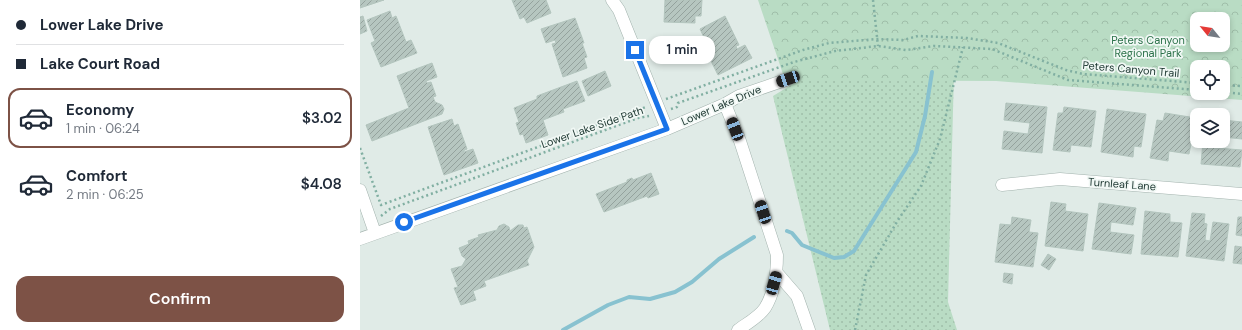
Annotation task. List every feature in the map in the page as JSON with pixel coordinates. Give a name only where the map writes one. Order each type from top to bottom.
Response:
[{"type":"street","points":[[612,0],[619,10],[667,129]]},
{"type":"street","name":"Lower Lake Drive","points":[[360,239],[667,129],[725,104],[739,96],[788,79]]},
{"type":"street","points":[[725,104],[740,141],[777,255],[778,273],[772,294],[764,309],[738,330]]},
{"type":"street","name":"Turnleaf Lane","points":[[1002,185],[1060,179],[1242,194]]},
{"type":"street","points":[[360,190],[375,233]]},
{"type":"street","points":[[778,273],[797,296],[809,330]]},
{"type":"path","points":[[873,0],[878,46]]},
{"type":"path","name":"Peters Canyon Trail","points":[[658,108],[803,50],[829,43],[877,38],[903,40],[918,36],[967,38],[998,43],[1066,70],[1083,74],[1190,82]]},
{"type":"path","name":"Lower Lake Side Path","points":[[371,220],[405,204],[638,118],[658,108],[677,107],[678,103],[794,62],[835,51],[878,46],[906,50],[934,46],[963,46],[992,49],[1068,80],[1190,89]]},
{"type":"path","points":[[855,330],[866,275],[898,220],[921,186],[940,139],[963,46]]},
{"type":"path","points":[[1230,85],[1242,86]]},
{"type":"path","points":[[1230,93],[1242,94]]},
{"type":"path","points":[[360,148],[381,205],[658,108]]},
{"type":"green space","name":"Peters Canyon Regional Park","points":[[758,0],[1242,0],[1242,100],[1230,99],[1230,60],[1190,60],[1190,96],[996,81],[785,80]]},
{"type":"green space","points":[[770,0],[1242,0],[1242,73],[1230,72],[1230,60],[1190,60],[1190,66],[955,34],[948,302],[957,330],[830,330],[773,96],[806,76]]},
{"type":"building","points":[[360,0],[384,0],[360,8]]},
{"type":"building","points":[[512,0],[546,0],[551,13],[527,23],[524,17],[520,19]]},
{"type":"building","points":[[665,0],[702,0],[701,16],[695,16],[695,23],[664,22]]},
{"type":"building","points":[[390,11],[392,18],[396,16],[406,42],[411,40],[417,53],[381,67],[371,43],[375,41],[367,20]]},
{"type":"building","points":[[363,16],[367,31],[360,34],[360,17]]},
{"type":"building","points":[[725,16],[739,45],[736,46],[737,49],[745,45],[752,58],[718,75],[706,51],[710,50],[700,29]]},
{"type":"building","points":[[575,18],[584,43],[582,43],[587,57],[584,58],[587,68],[563,77],[552,44],[556,43],[555,40],[546,43],[541,29]]},
{"type":"building","points":[[432,63],[437,77],[426,81],[427,83],[431,82],[436,96],[433,97],[435,102],[442,105],[444,109],[442,114],[372,141],[366,125],[409,108],[397,76]]},
{"type":"building","points":[[605,71],[611,86],[588,96],[582,81]]},
{"type":"building","points":[[577,81],[585,101],[563,109],[564,112],[543,120],[548,135],[526,143],[523,134],[520,135],[516,123],[519,122],[514,108],[537,99],[537,96]]},
{"type":"building","points":[[1006,103],[1047,107],[1042,153],[1002,149],[1004,131],[1028,134],[1030,123],[1004,120]]},
{"type":"building","points":[[1064,107],[1096,111],[1091,147],[1071,145],[1070,152],[1053,150],[1058,113],[1063,113]]},
{"type":"building","points":[[1107,109],[1146,114],[1141,147],[1134,146],[1133,157],[1101,152]]},
{"type":"building","points":[[1165,113],[1190,117],[1189,154],[1169,151],[1168,161],[1150,158],[1157,120],[1163,121]]},
{"type":"building","points":[[452,119],[454,126],[458,124],[467,149],[463,151],[473,149],[478,163],[444,175],[428,127]]},
{"type":"building","points":[[1230,121],[1242,122],[1242,139],[1230,138]]},
{"type":"building","points":[[1202,148],[1242,150],[1240,167],[1201,164]]},
{"type":"building","points":[[651,173],[659,194],[648,198],[647,196],[604,212],[596,194],[627,182],[627,180],[632,178],[633,180]]},
{"type":"building","points":[[1051,202],[1066,204],[1065,211],[1088,214],[1083,251],[1045,246]]},
{"type":"building","points":[[1099,203],[1136,208],[1133,225],[1111,222],[1110,232],[1134,235],[1131,254],[1092,249]]},
{"type":"building","points":[[1145,211],[1170,214],[1170,222],[1182,223],[1178,257],[1141,254]]},
{"type":"building","points":[[1192,213],[1205,214],[1204,223],[1207,224],[1205,240],[1210,241],[1213,222],[1229,224],[1224,261],[1186,256]]},
{"type":"building","points":[[1012,217],[1031,220],[1029,232],[1038,233],[1033,267],[995,262],[1000,224],[1011,225]]},
{"type":"building","points":[[1238,217],[1242,217],[1242,236],[1236,235]]},
{"type":"building","points":[[504,224],[509,227],[510,231],[518,225],[523,225],[524,228],[527,227],[534,247],[527,261],[529,265],[484,281],[486,286],[473,291],[476,300],[461,305],[454,288],[458,287],[451,269],[462,266],[466,259],[462,256],[459,248],[469,244],[468,241],[479,237],[478,235],[497,230],[499,226]]},
{"type":"building","points":[[1235,246],[1242,247],[1242,264],[1233,263]]},
{"type":"building","points":[[1048,254],[1056,259],[1049,270],[1041,265]]},
{"type":"building","points":[[1004,273],[1013,274],[1012,284],[1003,282]]},
{"type":"waterway","points":[[787,231],[792,233],[802,245],[834,258],[844,257],[854,251],[916,152],[925,116],[932,72]]},
{"type":"waterway","points":[[563,330],[608,305],[629,297],[650,299],[675,292],[692,282],[719,259],[754,237]]},
{"type":"route","points":[[404,222],[667,129],[635,50]]}]
